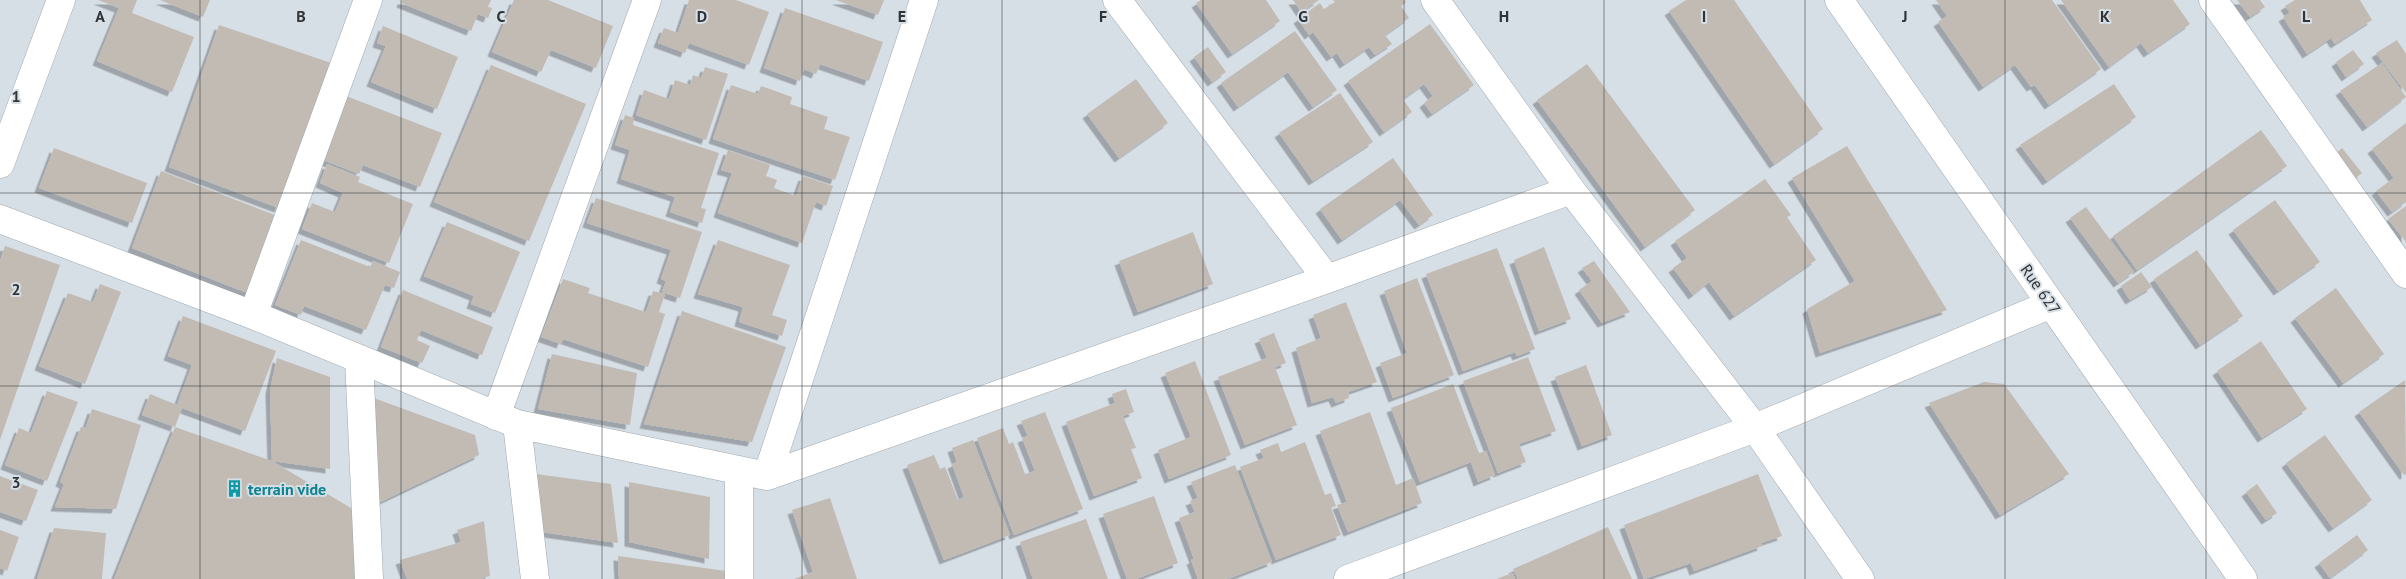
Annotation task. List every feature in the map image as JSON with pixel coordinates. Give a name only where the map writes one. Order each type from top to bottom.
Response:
[{"type":"street","points":[[0,164],[61,0]]},
{"type":"street","points":[[253,315],[368,0]]},
{"type":"street","points":[[535,579],[506,420],[647,0]]},
{"type":"street","points":[[767,476],[924,0]]},
{"type":"street","points":[[1117,0],[1327,279]]},
{"type":"street","points":[[1435,0],[1571,190],[1755,428],[1860,579]]},
{"type":"street","name":"Rue 627","points":[[1839,0],[2243,579]]},
{"type":"street","points":[[2213,0],[2406,274]]},
{"type":"street","points":[[0,219],[253,315],[506,420],[767,476],[1327,279],[1571,190]]},
{"type":"street","points":[[1348,579],[1755,428],[2051,304]]},
{"type":"street","points":[[359,359],[369,579]]},
{"type":"street","points":[[738,579],[739,470]]},
{"type":"building","points":[[98,0],[137,0],[132,13],[194,37],[172,92],[97,61],[119,8]]},
{"type":"building","points":[[160,0],[210,0],[203,17]]},
{"type":"building","points":[[402,0],[491,0],[488,7],[492,8],[488,18],[478,14],[471,31],[401,3]]},
{"type":"building","points":[[514,0],[548,0],[613,26],[596,68],[551,50],[541,72],[492,52]]},
{"type":"building","points":[[689,0],[736,0],[769,12],[749,65],[689,43],[685,53],[658,43],[664,28],[678,33]]},
{"type":"building","points":[[836,0],[884,0],[878,15]]},
{"type":"building","points":[[1201,0],[1266,0],[1280,21],[1232,54],[1196,3]]},
{"type":"building","points":[[1293,0],[1319,0],[1301,12]]},
{"type":"building","points":[[1333,0],[1405,0],[1406,3],[1401,6],[1409,18],[1385,35],[1392,44],[1375,55],[1369,47],[1344,64],[1337,53],[1331,57],[1313,32],[1309,35],[1298,19],[1320,3],[1324,9],[1335,2]]},
{"type":"building","points":[[1686,0],[1734,0],[1823,129],[1774,164],[1669,11]]},
{"type":"building","points":[[1936,0],[2052,0],[2101,69],[2049,105],[2035,85],[2031,87],[2015,65],[1983,87],[1938,22],[1947,16]]},
{"type":"building","points":[[2061,0],[2173,0],[2190,24],[2148,53],[2141,43],[2109,67]]},
{"type":"building","points":[[2237,0],[2260,0],[2265,7],[2250,17]]},
{"type":"building","points":[[2295,0],[2360,0],[2372,20],[2335,44],[2331,38],[2307,54],[2283,17],[2290,13],[2285,6]]},
{"type":"building","points":[[785,8],[883,42],[869,81],[820,64],[816,74],[804,69],[800,81],[764,68]]},
{"type":"building","points":[[1430,24],[1474,85],[1432,114],[1424,103],[1433,96],[1424,84],[1403,99],[1412,112],[1384,132],[1348,81]]},
{"type":"building","points":[[219,25],[334,64],[279,208],[169,167]]},
{"type":"building","points":[[383,26],[458,57],[437,109],[371,82],[386,46],[377,43]]},
{"type":"building","points":[[1295,31],[1337,90],[1313,107],[1288,72],[1238,107],[1221,83]]},
{"type":"building","points":[[2397,40],[2406,54],[2406,93],[2376,53]]},
{"type":"building","points":[[1208,47],[1226,72],[1212,82],[1194,57]]},
{"type":"building","points":[[2353,50],[2364,64],[2346,77],[2336,62]]},
{"type":"building","points":[[2382,63],[2406,97],[2367,127],[2340,91]]},
{"type":"building","points":[[1587,64],[1695,210],[1645,247],[1537,100]]},
{"type":"building","points":[[491,65],[586,104],[529,241],[434,202]]},
{"type":"building","points":[[705,67],[728,74],[706,140],[636,115],[644,90],[669,99],[675,80],[690,85],[693,75],[701,78]]},
{"type":"building","points":[[1136,79],[1168,123],[1119,158],[1087,114]]},
{"type":"building","points":[[2114,84],[2136,117],[2047,181],[2020,145]]},
{"type":"building","points":[[731,85],[758,94],[761,86],[792,97],[790,104],[828,117],[824,129],[850,137],[835,180],[713,139]]},
{"type":"building","points":[[1340,93],[1373,142],[1313,181],[1279,133]]},
{"type":"building","points":[[346,96],[442,133],[420,187],[363,165],[359,174],[323,160]]},
{"type":"building","points":[[625,115],[634,118],[633,125],[719,153],[701,208],[706,209],[702,223],[670,212],[675,197],[621,179],[630,150],[615,145]]},
{"type":"building","points":[[2406,123],[2406,202],[2392,212],[2376,191],[2394,178],[2372,149]]},
{"type":"building","points":[[2261,130],[2287,166],[2137,270],[2113,236]]},
{"type":"building","points":[[1847,146],[1947,310],[1820,353],[1807,309],[1855,281],[1792,178]]},
{"type":"building","points":[[54,148],[147,183],[132,223],[39,188]]},
{"type":"building","points":[[2342,148],[2362,173],[2348,184],[2328,160]]},
{"type":"building","points":[[728,150],[770,165],[766,176],[777,180],[774,188],[796,196],[803,176],[833,186],[826,206],[816,202],[802,243],[718,213],[732,173],[721,170]]},
{"type":"building","points":[[1393,158],[1433,215],[1419,225],[1400,200],[1342,240],[1320,209]]},
{"type":"building","points":[[327,164],[360,177],[358,182],[413,204],[389,263],[302,229],[312,203],[335,212],[343,193],[320,183]]},
{"type":"building","points":[[161,171],[280,217],[250,294],[132,248]]},
{"type":"building","points":[[1765,179],[1791,215],[1787,217],[1816,260],[1734,316],[1709,282],[1693,295],[1673,268],[1687,258],[1675,241]]},
{"type":"building","points":[[596,198],[702,232],[680,298],[662,292],[666,281],[661,279],[671,250],[587,223]]},
{"type":"building","points":[[2275,200],[2320,262],[2278,291],[2233,230]]},
{"type":"building","points":[[2406,206],[2406,242],[2388,219]]},
{"type":"building","points":[[2086,207],[2134,272],[2118,283],[2070,218]]},
{"type":"building","points":[[447,222],[520,252],[495,313],[471,304],[474,296],[424,276]]},
{"type":"building","points":[[1193,232],[1213,284],[1138,312],[1119,261]]},
{"type":"building","points":[[301,240],[370,267],[373,261],[400,272],[394,288],[385,285],[366,330],[304,306],[301,315],[275,305]]},
{"type":"building","points":[[718,240],[790,265],[772,315],[787,320],[782,336],[739,322],[743,307],[698,294]]},
{"type":"building","points":[[5,246],[60,265],[0,440],[0,261]]},
{"type":"building","points":[[1544,247],[1571,319],[1539,331],[1514,260]]},
{"type":"building","points":[[1497,248],[1535,349],[1517,356],[1515,352],[1463,371],[1426,274]]},
{"type":"building","points":[[2197,250],[2243,316],[2200,345],[2154,279]]},
{"type":"building","points":[[1594,261],[1630,312],[1602,323],[1579,290],[1592,281],[1582,268]]},
{"type":"building","points":[[2141,272],[2152,287],[2130,300],[2121,286]]},
{"type":"building","points":[[1417,278],[1454,375],[1393,398],[1380,363],[1407,353],[1384,291]]},
{"type":"building","points":[[563,279],[590,288],[588,293],[646,312],[653,291],[665,294],[659,312],[665,314],[648,367],[563,339],[561,344],[541,337]]},
{"type":"building","points":[[100,284],[121,292],[85,384],[39,366],[68,293],[93,302]]},
{"type":"building","points":[[2336,288],[2384,354],[2343,383],[2295,318]]},
{"type":"building","points":[[403,290],[493,327],[482,355],[421,330],[417,340],[430,346],[422,363],[381,347]]},
{"type":"building","points":[[1346,302],[1377,382],[1348,392],[1349,398],[1336,403],[1333,397],[1312,403],[1296,348],[1321,338],[1313,315]]},
{"type":"building","points":[[682,311],[786,347],[752,442],[644,424]]},
{"type":"building","points":[[183,316],[276,351],[245,431],[182,408],[175,427],[142,415],[150,394],[177,405],[192,365],[168,356]]},
{"type":"building","points":[[1274,333],[1286,363],[1275,367],[1297,425],[1245,445],[1218,377],[1267,358],[1259,339]]},
{"type":"building","points":[[2261,341],[2307,409],[2262,438],[2217,371]]},
{"type":"building","points":[[552,354],[637,373],[630,425],[538,409]]},
{"type":"building","points":[[1528,357],[1556,431],[1519,444],[1526,462],[1498,473],[1463,381]]},
{"type":"building","points":[[277,358],[330,377],[330,469],[272,461],[270,390]]},
{"type":"building","points":[[1195,361],[1231,455],[1169,479],[1158,450],[1191,437],[1165,373]]},
{"type":"building","points":[[1586,365],[1612,435],[1582,446],[1555,377]]},
{"type":"building","points":[[2405,380],[2406,474],[2404,475],[2359,412]]},
{"type":"building","points":[[1984,382],[2004,384],[2069,474],[2000,515],[1929,403]]},
{"type":"building","points":[[1453,384],[1479,453],[1486,451],[1495,475],[1478,482],[1471,462],[1420,482],[1391,408]]},
{"type":"building","points":[[1126,389],[1134,412],[1123,416],[1136,448],[1131,449],[1142,478],[1094,496],[1066,422],[1115,403],[1112,394]]},
{"type":"building","points":[[47,391],[78,402],[47,481],[5,465],[19,428],[31,433]]},
{"type":"building","points":[[371,397],[475,435],[479,455],[378,503]]},
{"type":"building","points":[[92,409],[141,425],[116,509],[55,507],[64,484],[60,482],[81,427],[86,427]]},
{"type":"building","points":[[1045,412],[1083,509],[1014,535],[977,438],[1003,428],[1009,444],[1013,442],[1025,474],[1035,471],[1022,438],[1028,436],[1021,421]]},
{"type":"building","points":[[1370,412],[1396,485],[1413,478],[1422,503],[1348,532],[1337,505],[1347,502],[1320,431]]},
{"type":"building","name":"terrain vide","points":[[175,427],[272,461],[366,517],[369,579],[114,579]]},
{"type":"building","points":[[2325,435],[2372,500],[2333,528],[2286,463]]},
{"type":"building","points":[[973,440],[1010,535],[944,560],[907,465],[934,455],[940,469],[945,467],[958,500],[964,497],[952,464],[957,462],[952,448]]},
{"type":"building","points":[[1305,442],[1325,495],[1331,493],[1336,506],[1331,508],[1341,535],[1276,560],[1240,467],[1264,458],[1260,450],[1278,443],[1281,452]]},
{"type":"building","points":[[1235,465],[1272,562],[1228,579],[1198,579],[1191,560],[1194,559],[1179,518],[1195,512],[1190,501],[1198,498],[1191,482]]},
{"type":"building","points":[[528,473],[611,484],[618,543],[534,531]]},
{"type":"building","points":[[1758,474],[1782,536],[1761,543],[1762,546],[1694,571],[1691,563],[1644,579],[1624,525]]},
{"type":"building","points":[[0,476],[38,490],[26,521],[0,512]]},
{"type":"building","points":[[629,482],[710,497],[709,559],[629,542]]},
{"type":"building","points":[[2257,484],[2277,513],[2266,520],[2246,492]]},
{"type":"building","points":[[1154,496],[1178,563],[1136,579],[1127,579],[1103,514]]},
{"type":"building","points":[[830,498],[857,579],[794,579],[813,572],[792,510]]},
{"type":"building","points":[[1086,519],[1108,579],[1033,579],[1020,542]]},
{"type":"building","points":[[484,521],[490,576],[480,579],[407,579],[400,560],[461,542],[457,530]]},
{"type":"building","points":[[1608,527],[1632,579],[1518,579],[1513,569]]},
{"type":"building","points":[[54,528],[106,533],[102,579],[37,579]]},
{"type":"building","points":[[0,530],[19,537],[7,571],[0,568]]},
{"type":"building","points":[[2357,535],[2368,550],[2330,578],[2319,563]]},
{"type":"building","points":[[618,556],[726,571],[726,579],[619,579]]},
{"type":"building","points":[[1513,573],[1515,579],[1496,579]]},
{"type":"place","name":"terrain vide","points":[[234,489]]}]
